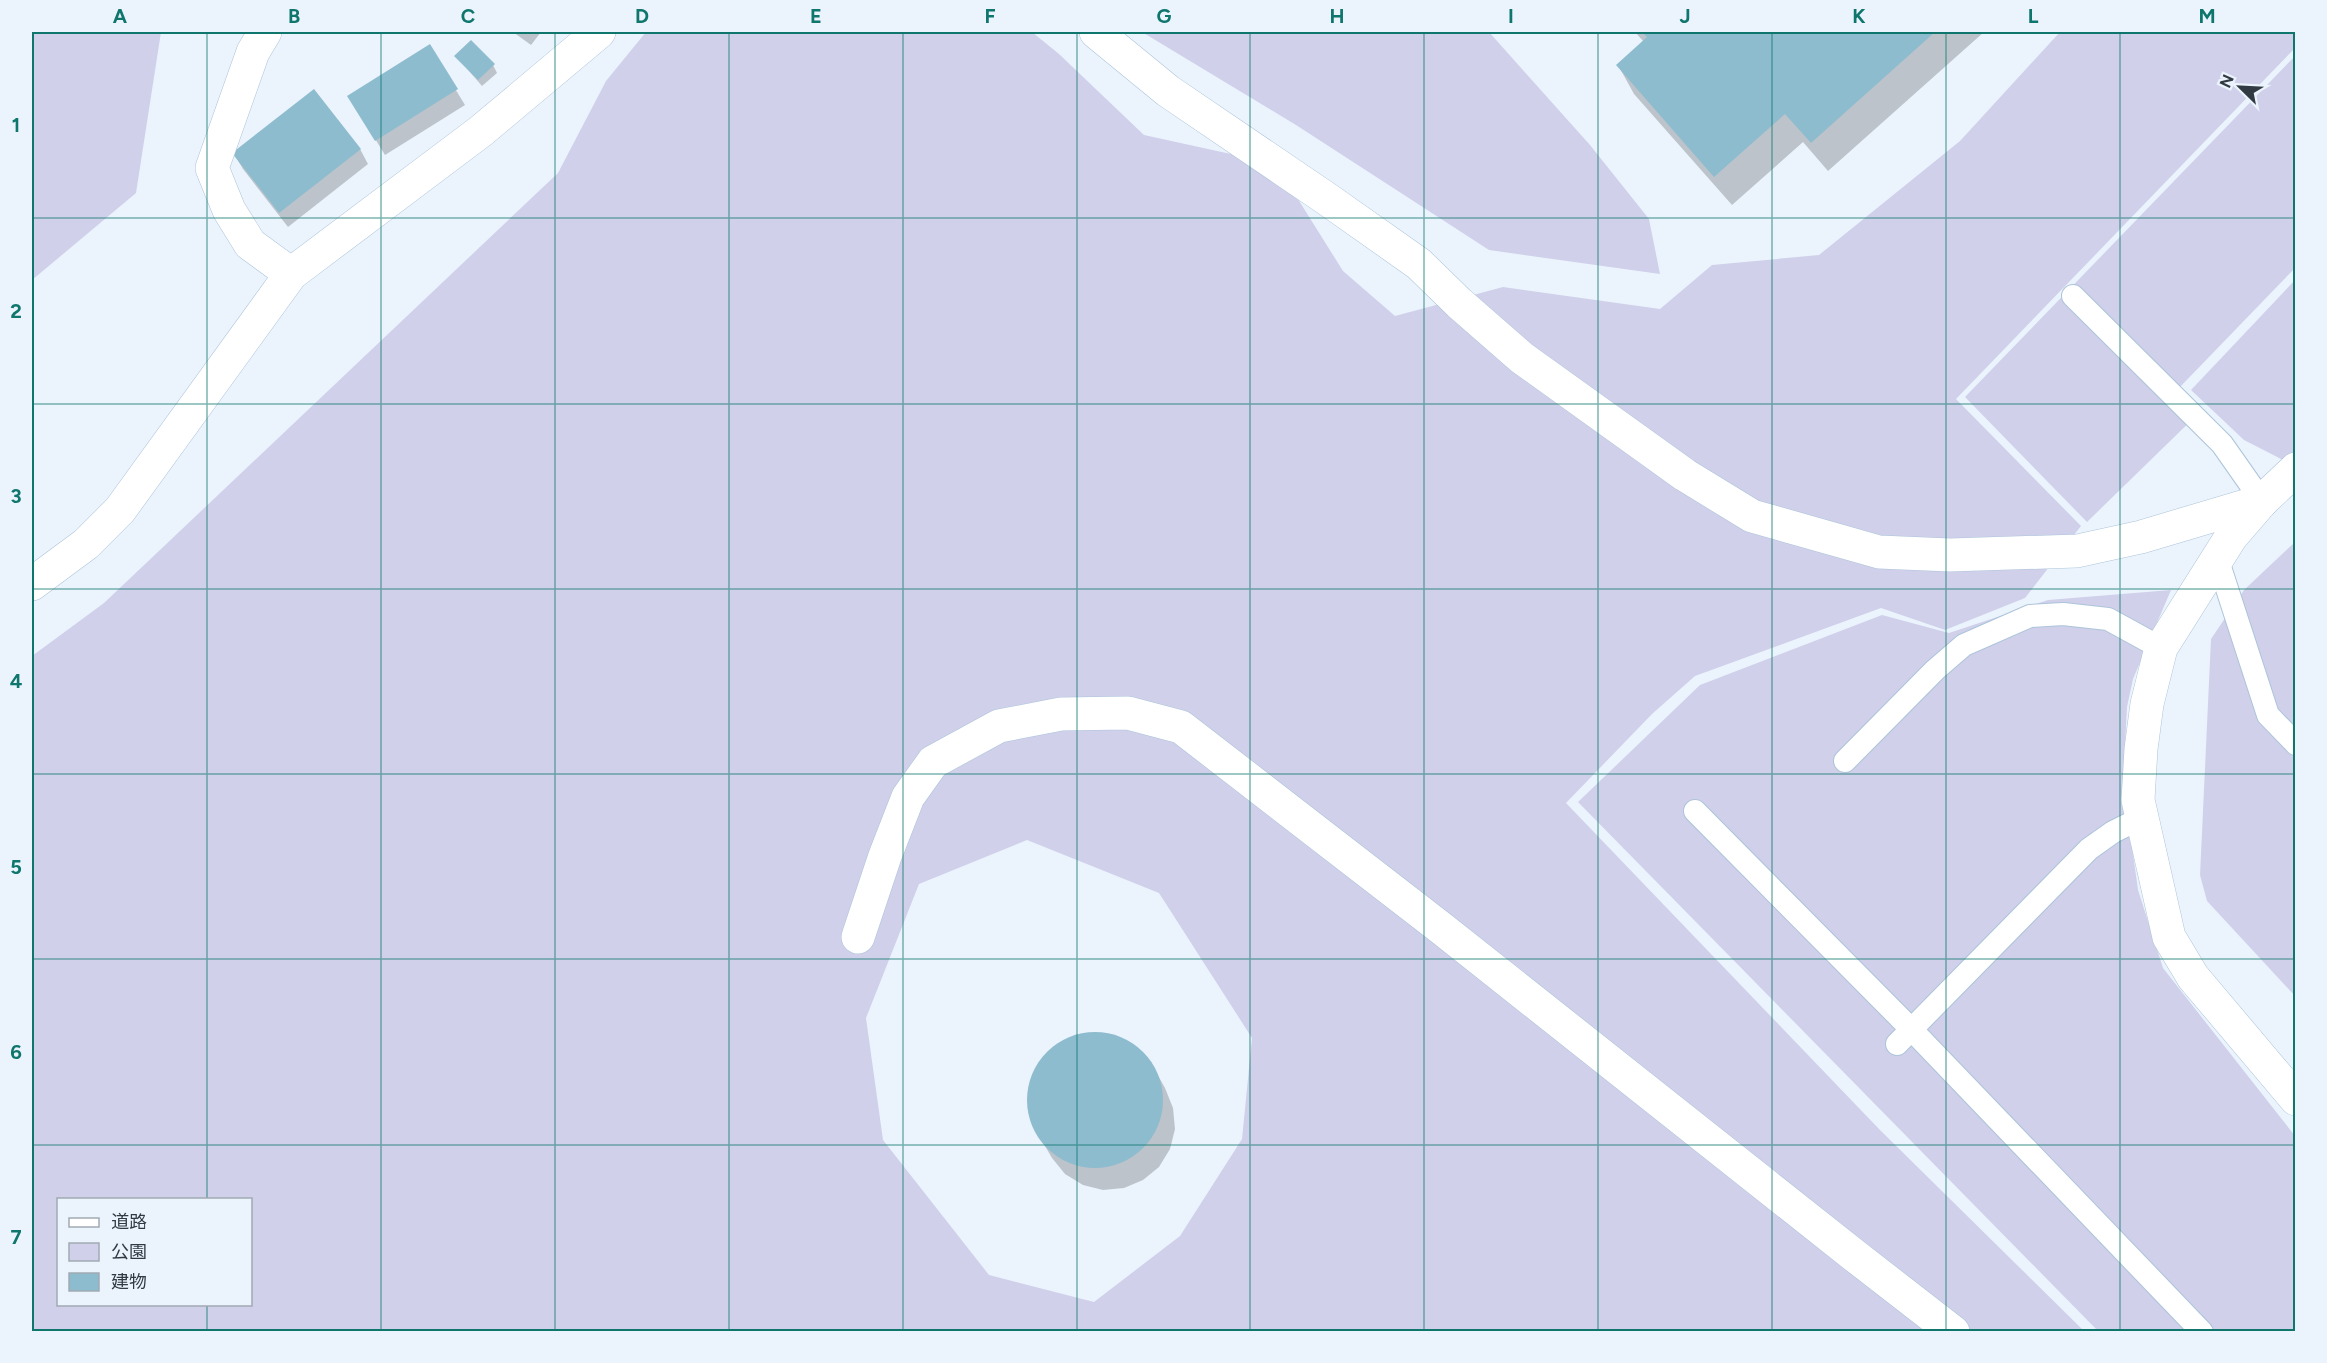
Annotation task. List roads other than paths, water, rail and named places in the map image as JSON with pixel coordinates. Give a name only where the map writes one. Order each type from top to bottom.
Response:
[{"type":"street","points":[[265,32],[253,52],[212,168],[229,210],[250,244],[291,274]]},
{"type":"street","points":[[32,584],[86,544],[120,510],[291,274],[481,131],[599,32]]},
{"type":"street","points":[[1096,32],[1168,91],[1419,264],[1459,303],[1522,358],[1684,474],[1752,516],[1880,552],[1950,555],[2076,551],[2142,537],[2262,501]]},
{"type":"street","points":[[2295,469],[2262,501],[2231,537],[2161,648],[2146,704],[2140,749],[2138,800],[2169,937],[2193,977],[2295,1099]]},
{"type":"street","points":[[858,937],[885,856],[908,797],[933,762],[999,726],[1061,714],[1128,713],[1181,726],[1953,1332]]},
{"type":"lane","points":[[2073,296],[2222,444],[2262,501]]},
{"type":"lane","points":[[2217,558],[2268,715],[2295,744]]},
{"type":"lane","points":[[1845,761],[1935,670],[1964,645],[2030,616],[2063,614],[2108,619],[2161,648]]},
{"type":"lane","points":[[1695,811],[1904,1036],[2202,1332]]},
{"type":"lane","points":[[1904,1036],[2089,849],[2113,832],[2141,818]]}]
